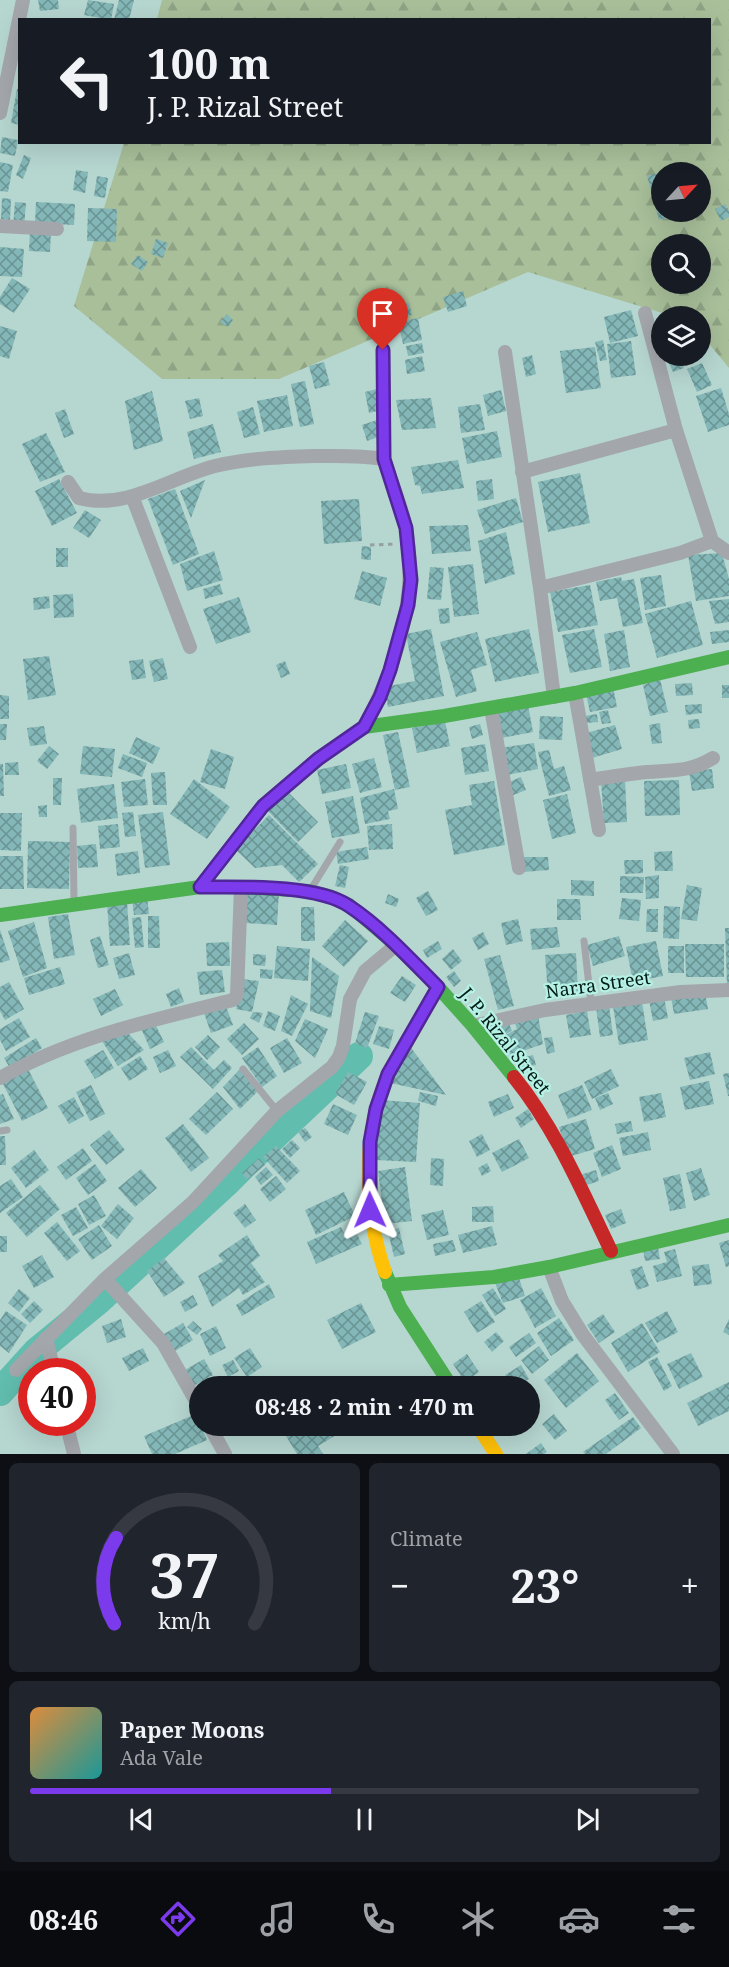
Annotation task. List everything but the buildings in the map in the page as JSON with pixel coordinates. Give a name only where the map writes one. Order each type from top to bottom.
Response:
[{"type":"street","points":[[21,18],[23,0]]},
{"type":"street","points":[[0,113],[13,83],[18,42]]},
{"type":"street","points":[[0,226],[57,230]]},
{"type":"street","points":[[645,313],[676,430],[712,542],[729,553]]},
{"type":"street","points":[[200,887],[263,806],[318,759],[364,727],[380,697],[390,670],[408,605],[411,580],[406,528],[384,459],[383,350]]},
{"type":"street","points":[[505,352],[554,697]]},
{"type":"street","points":[[522,471],[676,430]]},
{"type":"street","points":[[68,482],[79,498],[95,503],[132,496],[186,475],[238,460],[342,456],[368,456],[384,459]]},
{"type":"street","points":[[132,496],[190,647]]},
{"type":"street","points":[[540,588],[680,553],[712,542]]},
{"type":"street","points":[[364,727],[575,693],[729,657]]},
{"type":"street","points":[[575,693],[599,830]]},
{"type":"street","points":[[491,708],[519,868]]},
{"type":"street","points":[[590,780],[637,773],[682,770],[698,767],[712,758]]},
{"type":"street","name":"J. P. Rizal Street","points":[[0,915],[200,887],[309,891],[329,896],[349,905],[396,945],[438,987],[473,1026],[529,1096],[564,1153],[611,1251]]},
{"type":"street","points":[[0,1078],[24,1065],[87,1039],[166,1015],[233,1000],[237,995],[242,887]]},
{"type":"street","points":[[16,1370],[46,1338],[193,1202],[277,1111],[332,1067],[339,1057],[346,1032],[350,999],[365,971],[396,945]]},
{"type":"street","points":[[438,987],[388,1074],[376,1109],[370,1142],[369,1197],[371,1222],[389,1285],[400,1307],[445,1376]]},
{"type":"street","name":"Narra Street","points":[[473,1026],[545,1010],[591,1003],[681,992],[729,990]]},
{"type":"street","points":[[389,1285],[494,1277],[549,1267],[729,1225]]},
{"type":"street","points":[[549,1267],[562,1301],[583,1335],[673,1454]]},
{"type":"street","points":[[107,1281],[162,1343],[189,1389]]},
{"type":"street","points":[[46,1338],[51,1358]]},
{"type":"street","points":[[70,1436],[74,1454]]},
{"type":"street","points":[[215,1436],[225,1454]]},
{"type":"street","points":[[484,1436],[496,1454]]},
{"type":"lane","points":[[72,828],[74,904]]},
{"type":"lane","points":[[309,891],[340,842]]},
{"type":"lane","points":[[584,941],[591,1003]]},
{"type":"lane","points":[[243,1070],[277,1111]]},
{"type":"path","points":[[370,544],[408,544]]},
{"type":"green space","points":[[162,0],[729,0],[729,368],[711,346],[711,306],[651,306],[651,310],[528,272],[279,379],[162,379],[74,306],[124,144],[711,144],[711,18],[157,18]]},
{"type":"waterway","points":[[0,1392],[37,1351],[98,1301],[359,1056]]},
{"type":"traffic: fast","points":[[200,887],[263,806],[318,759],[364,727],[444,716],[575,693],[729,657]]},
{"type":"traffic: fast","points":[[0,915],[200,887],[309,891],[329,896],[349,905],[396,945],[473,1026],[514,1077]]},
{"type":"traffic: fast","points":[[389,1285],[494,1277],[549,1267],[729,1225]]},
{"type":"traffic: fast","points":[[385,1272],[400,1307],[445,1376]]},
{"type":"traffic: slow","points":[[385,1272],[373,1224],[370,1199],[368,1173],[373,1123],[379,1098],[390,1071],[438,987]]},
{"type":"traffic: slow","points":[[484,1436],[496,1454]]},
{"type":"traffic: jam","points":[[514,1077],[556,1139],[611,1251]]},
{"type":"route","points":[[370,1210],[370,1142],[376,1109],[388,1074],[438,987],[396,945],[349,905],[329,896],[309,891],[200,887],[263,806],[318,759],[364,727],[380,697],[390,670],[408,605],[411,580],[406,528],[384,459],[383,350]]}]
